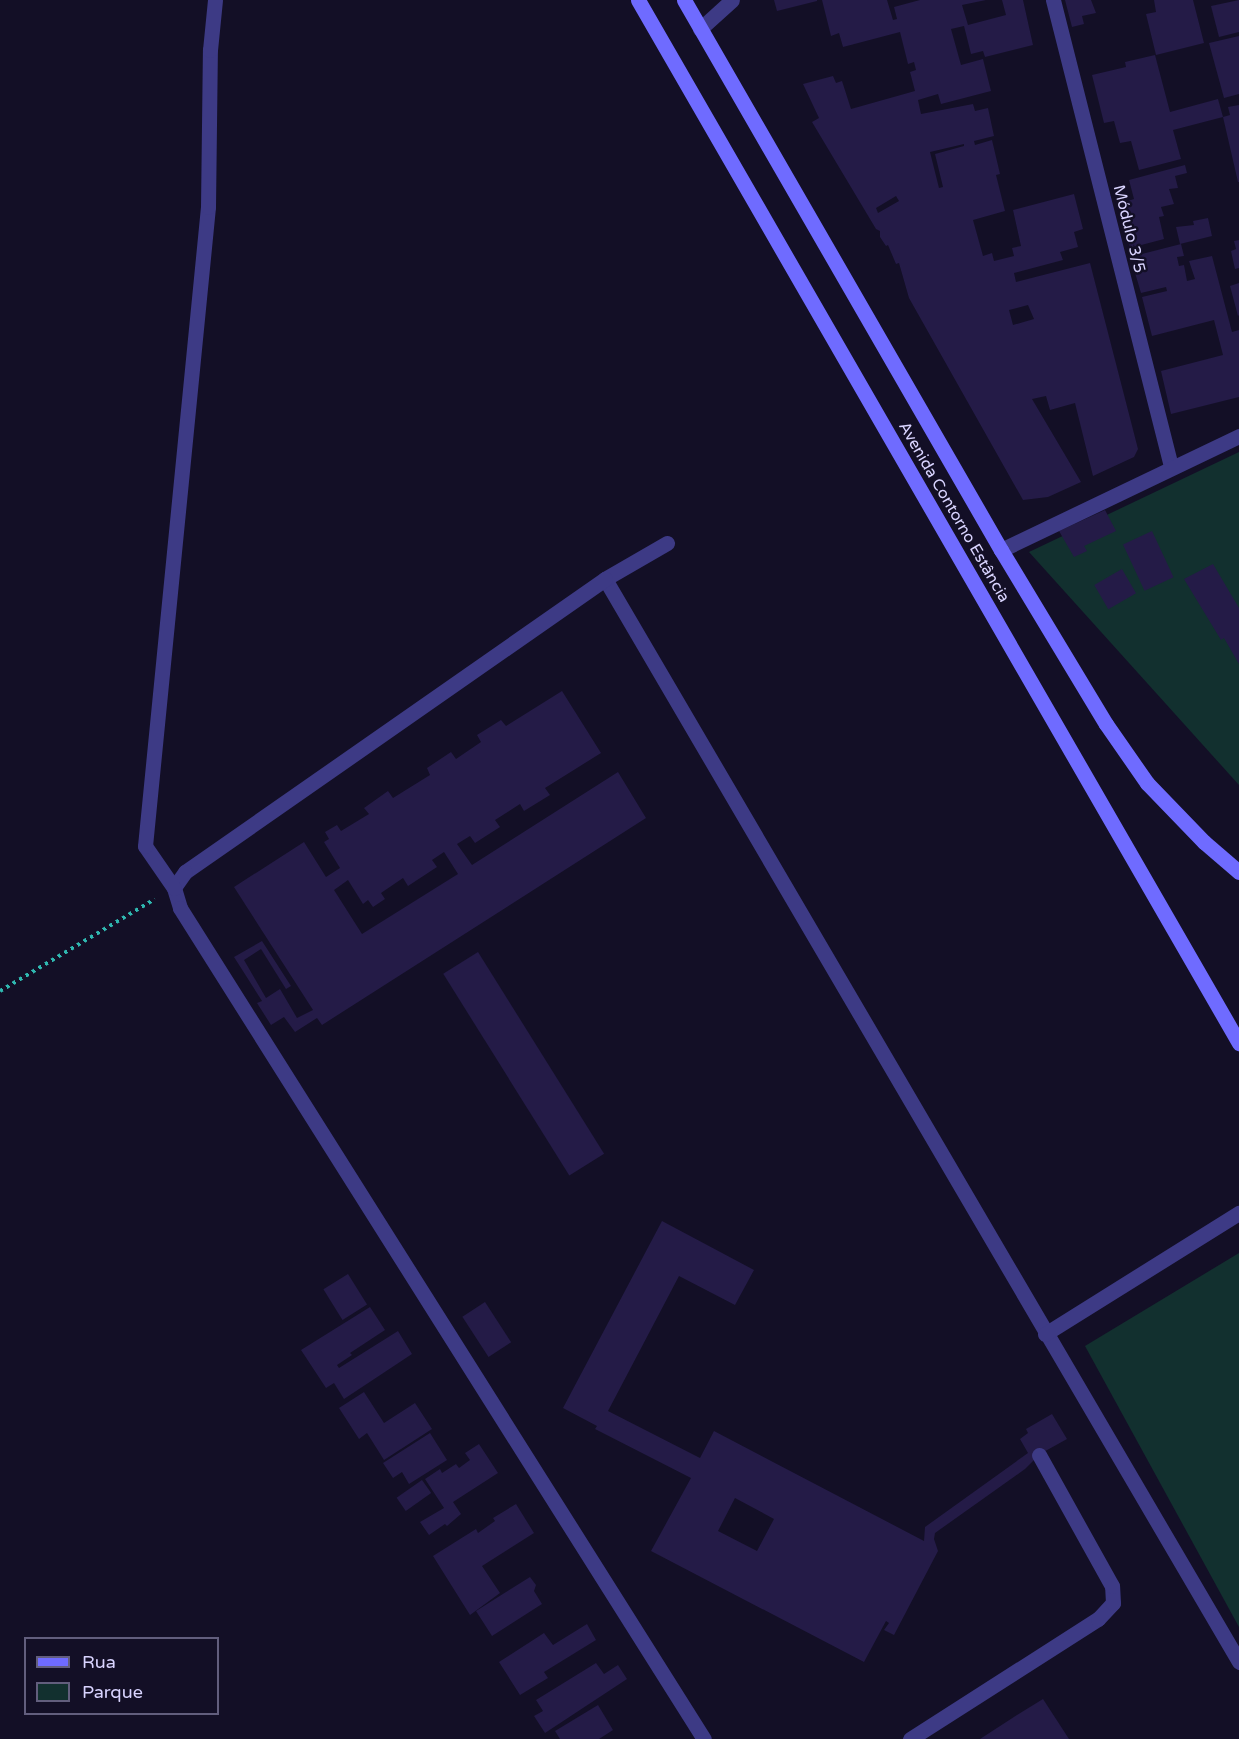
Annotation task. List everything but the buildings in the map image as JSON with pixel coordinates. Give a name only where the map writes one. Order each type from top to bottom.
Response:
[{"type":"street","points":[[215,0],[210,50],[208,207],[145,846],[174,888],[180,908],[704,1739]]},
{"type":"street","name":"Avenida Contorno Estância","points":[[638,0],[1239,1043]]},
{"type":"street","name":"Avenida Contorno Estância","points":[[684,0],[1001,550],[1106,724],[1148,783],[1204,842],[1239,872]]},
{"type":"street","points":[[700,28],[732,0]]},
{"type":"street","name":"Módulo 3/5","points":[[1053,0],[1171,467]]},
{"type":"street","points":[[1001,550],[1239,436]]},
{"type":"street","points":[[174,888],[185,872],[605,579],[667,543]]},
{"type":"street","points":[[605,579],[1239,1662]]},
{"type":"street","points":[[1045,1334],[1239,1213]]},
{"type":"street","points":[[910,1739],[1098,1619],[1113,1603],[1112,1586],[1039,1455]]},
{"type":"path","points":[[0,991],[174,888]]},
{"type":"green space","points":[[1239,452],[1239,785],[1029,552]]},
{"type":"green space","points":[[1239,1253],[1239,1627],[1085,1346]]}]
